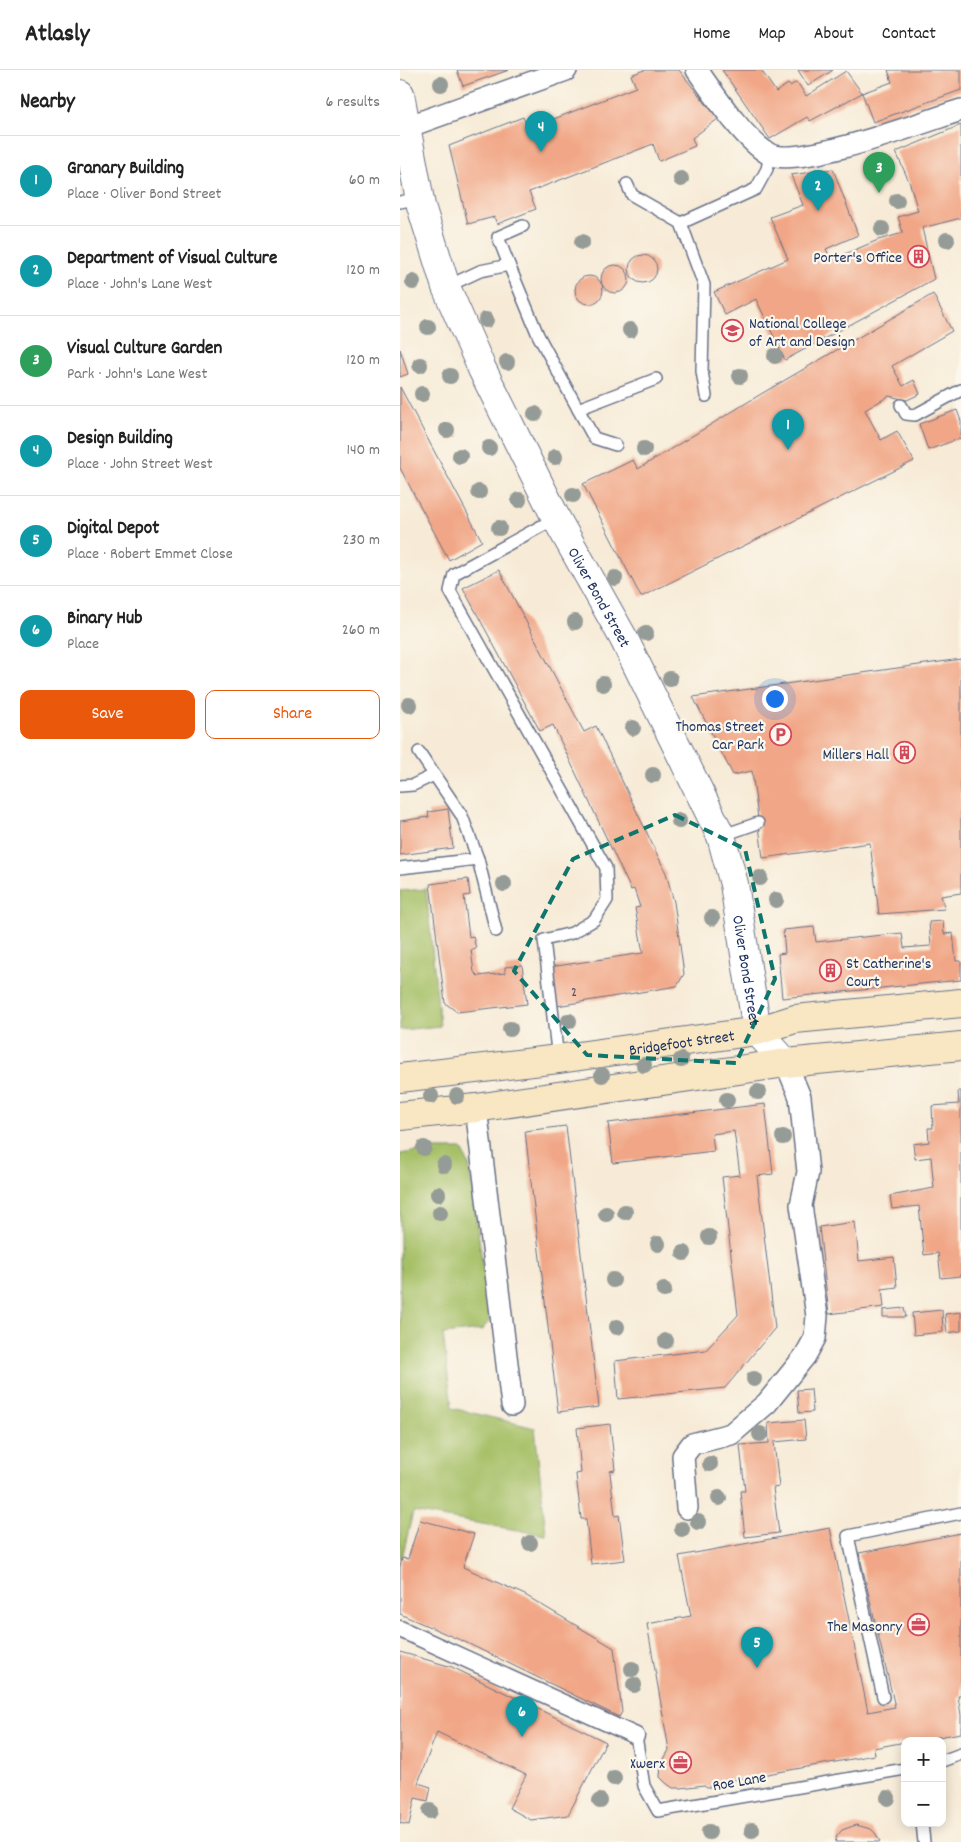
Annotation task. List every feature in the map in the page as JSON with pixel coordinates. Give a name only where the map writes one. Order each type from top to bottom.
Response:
[{"type":"main road","name":"Bridgefoot Street","points":[[400,1078],[558,1059],[757,1031],[795,1019],[961,1003]]},
{"type":"main road","points":[[400,1116],[476,1108],[786,1063],[961,1046]]},
{"type":"street","points":[[407,127],[566,70]]},
{"type":"street","points":[[697,70],[737,125],[770,154],[785,157],[849,146],[961,110]]},
{"type":"street","name":"Oliver Bond Street","points":[[400,94],[407,127],[410,200],[482,369],[556,518],[624,639],[721,836],[734,884],[757,1031],[786,1063]]},
{"type":"street","points":[[687,1508],[683,1456],[692,1444],[731,1434],[767,1404],[805,1356],[815,1338],[816,1316],[801,1206],[808,1172],[800,1097],[786,1063]]},
{"type":"street","points":[[476,1108],[512,1405]]},
{"type":"street","points":[[400,1629],[636,1736]]},
{"type":"lane","points":[[681,223],[756,189],[767,169],[770,154]]},
{"type":"lane","points":[[627,184],[632,195],[681,223],[704,285],[702,372],[706,396]]},
{"type":"lane","points":[[523,226],[498,237],[538,335],[594,438],[616,445]]},
{"type":"lane","points":[[446,287],[480,271],[509,265]]},
{"type":"lane","points":[[578,409],[656,379]]},
{"type":"lane","points":[[901,405],[906,414],[915,415],[961,390]]},
{"type":"lane","points":[[556,518],[454,574],[450,591],[606,868],[607,900],[594,920],[572,933],[544,940],[558,1059]]},
{"type":"lane","points":[[419,752],[462,816],[478,859],[496,931]]},
{"type":"lane","points":[[400,786],[413,785],[434,775]]},
{"type":"lane","points":[[721,836],[758,823]]},
{"type":"lane","points":[[400,868],[478,859]]},
{"type":"lane","points":[[883,1697],[848,1536],[961,1513]]},
{"type":"lane","name":"Roe Lane","points":[[636,1736],[644,1786],[658,1811],[901,1769]]},
{"type":"lane","points":[[946,1760],[961,1754]]},
{"type":"lane","points":[[922,1827],[924,1842]]},
{"type":"highlighted area","points":[[675,815],[745,849],[775,979],[736,1063],[587,1055],[514,971],[573,859]]},
{"type":"green space","points":[[426,889],[440,1026],[400,1030],[400,891]]},
{"type":"green space","points":[[432,1149],[462,1149],[469,1165],[490,1320],[482,1330],[443,1334],[452,1408],[535,1428],[546,1535],[413,1512],[402,1558],[400,1557],[400,1154]]},
{"type":"building","points":[[457,70],[509,70],[463,86]]},
{"type":"building","points":[[644,70],[679,70],[718,119],[692,138],[695,146],[659,161],[653,144],[529,192],[536,209],[497,224],[494,217],[468,224],[449,146],[523,117],[528,129],[636,87],[631,75]]},
{"type":"building","points":[[722,70],[761,70],[776,92],[788,84],[790,86],[795,83],[799,85],[806,96],[846,71],[862,93],[810,121],[807,117],[770,139]]},
{"type":"building","points":[[798,70],[833,70],[808,86]]},
{"type":"building","points":[[888,70],[961,70],[961,90],[873,122],[862,93],[892,82]]},
{"type":"building","points":[[961,125],[961,218],[922,228],[934,279],[785,360],[756,299],[725,315],[714,292],[788,259],[770,217],[803,205],[791,175],[833,169],[858,235],[826,249],[831,260],[878,240],[903,233],[898,217],[918,211],[910,184],[896,152]]},
{"type":"building","points":[[643,255],[653,259],[657,269],[653,279],[643,283],[633,279],[629,269],[633,259]]},
{"type":"building","points":[[615,265],[625,269],[629,279],[625,289],[615,293],[605,289],[601,279],[605,269]]},
{"type":"building","points":[[589,276],[599,280],[603,290],[599,300],[589,304],[579,300],[575,290],[579,280]]},
{"type":"building","points":[[933,294],[952,331],[892,366],[903,386],[914,380],[920,394],[907,400],[889,396],[865,410],[881,440],[897,431],[914,461],[641,597],[583,484],[633,460],[638,469],[761,394]]},
{"type":"building","points":[[400,349],[408,374],[400,377]]},
{"type":"building","points":[[400,387],[482,541],[449,560],[400,468]]},
{"type":"building","points":[[957,410],[961,421],[961,438],[928,450],[919,424]]},
{"type":"building","points":[[499,570],[584,732],[596,726],[666,873],[674,902],[684,974],[677,986],[557,1006],[550,967],[643,953],[635,908],[640,907],[634,889],[631,890],[553,725],[540,731],[463,588]]},
{"type":"building","points":[[961,659],[961,893],[941,896],[945,909],[879,914],[870,843],[763,858],[752,771],[733,775],[693,697]]},
{"type":"building","points":[[448,809],[453,848],[400,855],[400,821],[429,817],[428,812]]},
{"type":"building","points":[[468,879],[470,895],[464,896],[469,937],[473,936],[476,949],[471,950],[474,972],[478,976],[505,973],[505,967],[522,965],[527,1004],[457,1012],[445,1003],[430,884]]},
{"type":"building","name":"St Catherine's Court","points":[[943,921],[944,934],[953,933],[956,961],[961,961],[961,980],[782,998],[778,954],[785,953],[783,930],[814,927],[816,942],[902,933],[904,948],[931,946],[929,922]]},
{"type":"building","points":[[958,1091],[961,1091],[961,1276],[941,1278],[938,1253],[924,1255],[919,1206],[892,1209],[890,1196],[934,1188],[931,1157],[915,1159],[913,1144],[929,1142],[928,1128],[933,1128],[932,1106],[959,1104]]},
{"type":"building","points":[[765,1104],[773,1174],[757,1176],[775,1328],[725,1388],[618,1399],[615,1361],[706,1350],[738,1315],[722,1177],[740,1175],[734,1131],[712,1134],[714,1151],[613,1163],[608,1123]]},
{"type":"building","points":[[566,1126],[599,1407],[558,1412],[525,1131]]},
{"type":"building","points":[[855,1222],[859,1261],[894,1257],[897,1287],[882,1289],[884,1307],[829,1314],[819,1227]]},
{"type":"building","points":[[904,1308],[906,1317],[883,1317],[883,1310]]},
{"type":"building","points":[[942,1310],[943,1332],[914,1335],[912,1313]]},
{"type":"building","points":[[961,1312],[961,1331],[947,1333],[945,1314]]},
{"type":"building","points":[[811,1389],[813,1412],[799,1413],[797,1390]]},
{"type":"building","points":[[804,1420],[806,1439],[774,1442],[779,1487],[773,1488],[779,1533],[745,1537],[740,1491],[745,1491],[740,1445],[769,1443],[768,1423]]},
{"type":"building","points":[[610,1424],[615,1470],[610,1471],[610,1473],[615,1516],[619,1515],[625,1560],[591,1564],[586,1519],[581,1519],[576,1474],[581,1473],[577,1428]]},
{"type":"building","points":[[420,1520],[474,1534],[463,1567],[525,1595],[614,1648],[622,1712],[619,1717],[467,1643],[400,1614],[400,1567],[402,1558],[408,1559]]},
{"type":"building","points":[[830,1528],[868,1712],[895,1707],[859,1553],[961,1533],[961,1696],[958,1696],[961,1733],[938,1737],[901,1737],[901,1743],[874,1748],[875,1755],[722,1782],[715,1787],[704,1785],[673,1788],[660,1777],[661,1765],[669,1750],[647,1624],[691,1616],[679,1556]]},
{"type":"building","points":[[400,1652],[452,1667],[606,1742],[568,1815],[531,1820],[509,1808],[526,1775],[437,1732],[418,1783],[431,1787],[428,1801],[415,1798],[409,1825],[400,1823]]},
{"type":"building","points":[[856,1825],[871,1829],[880,1842],[835,1842],[842,1830]]},
{"type":"place","name":"Design Building","points":[[541,152]]},
{"type":"place","name":"Visual Culture Garden","points":[[879,193]]},
{"type":"place","name":"Department of Visual Culture","points":[[818,211]]},
{"type":"place","name":"Porter's Office","points":[[918,256]]},
{"type":"place","name":"National College of Art and Design","points":[[733,331]]},
{"type":"place","name":"Granary Building","points":[[788,450]]},
{"type":"place","name":"Thomas Street Car Park","points":[[780,734]]},
{"type":"place","name":"Millers Hall","points":[[905,753]]},
{"type":"place","name":"St Catherine's Court","points":[[830,971]]},
{"type":"place","name":"The Masonry","points":[[918,1625]]},
{"type":"place","name":"Digital Depot","points":[[757,1668]]},
{"type":"place","name":"Binary Hub","points":[[522,1737]]},
{"type":"place","name":"Xwerx","points":[[681,1762]]}]
